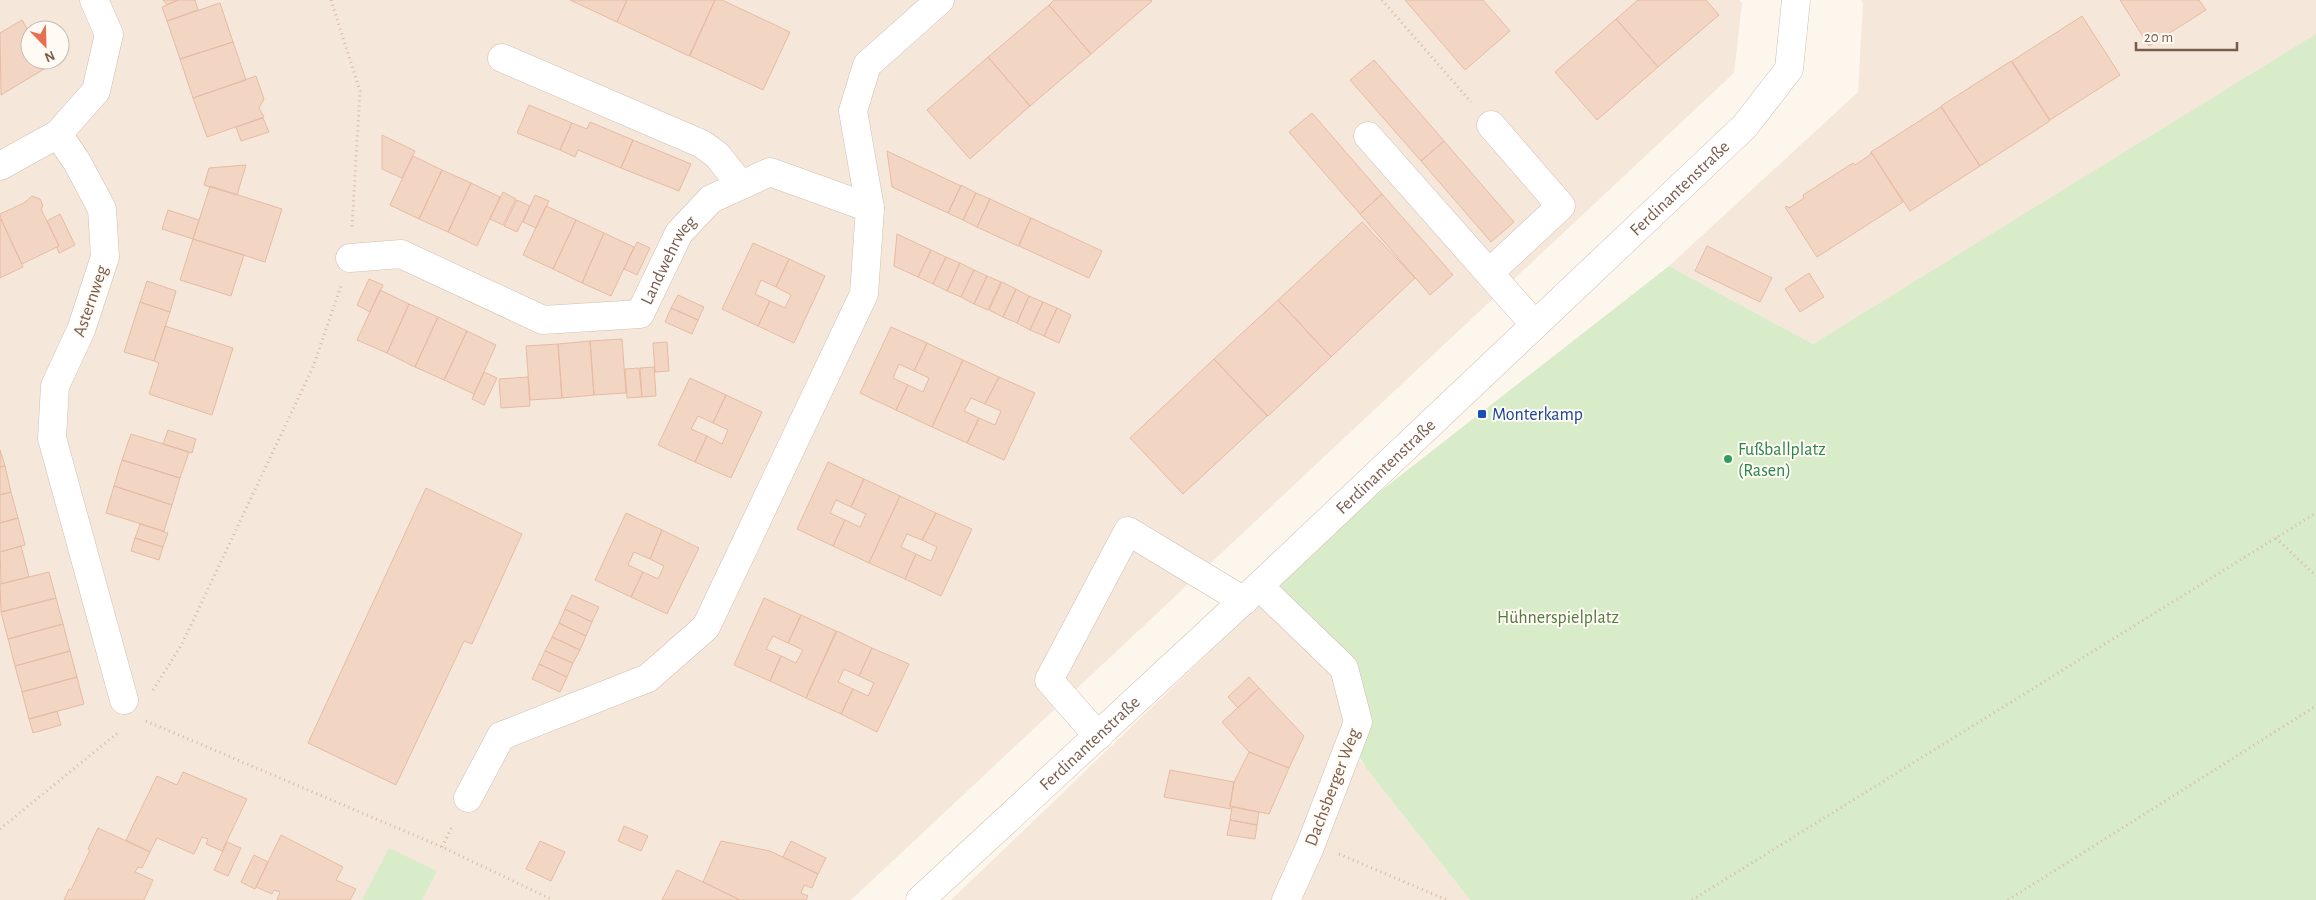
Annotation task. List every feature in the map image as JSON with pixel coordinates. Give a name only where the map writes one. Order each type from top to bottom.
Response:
[{"type":"street","points":[[0,166],[58,134],[96,91],[109,34],[94,0]]},
{"type":"street","points":[[468,798],[502,736],[648,678],[706,627],[864,294],[870,208],[853,111],[867,65],[940,0]]},
{"type":"street","name":"Ferdinantenstraße","points":[[920,900],[1251,593],[1745,126],[1789,69],[1796,0]]},
{"type":"street","points":[[502,58],[702,144],[717,155],[742,185]]},
{"type":"street","points":[[1490,273],[1561,206],[1491,125]]},
{"type":"street","name":"Asternweg","points":[[58,134],[77,162],[102,209],[105,257],[81,330],[55,386],[52,438],[130,708]]},
{"type":"street","points":[[1368,136],[1535,325]]},
{"type":"street","name":"Landwehrweg","points":[[350,258],[401,254],[543,320],[640,314],[679,233],[712,199],[770,172],[870,208]]},
{"type":"street","name":"Dachsberger Weg","points":[[1098,736],[1049,680],[1128,531],[1251,593],[1344,668],[1358,722],[1310,847],[1286,900]]},
{"type":"path","points":[[152,692],[182,644],[313,367],[350,258],[360,91],[331,0]]},
{"type":"path","points":[[1382,0],[1491,125]]},
{"type":"path","points":[[1692,900],[2316,513]]},
{"type":"path","points":[[2276,538],[2316,576]]},
{"type":"path","points":[[2008,900],[2316,706]]},
{"type":"path","points":[[0,829],[130,708],[442,847],[553,900]]},
{"type":"path","points":[[1310,847],[1337,853],[1447,900]]},
{"type":"shaded area","points":[[0,0],[1739,0],[1742,3],[1734,73],[851,900],[0,900]]},
{"type":"shaded area","points":[[1861,0],[2316,0],[2316,37],[1813,344],[1669,266],[1858,92],[1863,3]]},
{"type":"shaded area","points":[[1269,595],[1337,665],[1350,746],[1470,900],[951,900]]},
{"type":"green space","name":"Hühnerspielplatz","points":[[2316,34],[2316,900],[1470,900],[1366,768],[1354,748],[1337,665],[1259,586],[1669,266],[1813,344]]},
{"type":"green space","points":[[389,848],[437,871],[422,900],[362,900]]},
{"type":"building","points":[[163,0],[178,0],[167,5]]},
{"type":"building","points":[[178,0],[195,0],[198,10],[167,21],[162,7]]},
{"type":"building","points":[[570,0],[627,0],[617,22]]},
{"type":"building","points":[[627,0],[715,0],[689,56],[617,22]]},
{"type":"building","points":[[715,0],[722,0],[790,32],[763,90],[690,56]]},
{"type":"building","points":[[1054,0],[1152,1],[1091,54],[1049,5]]},
{"type":"building","points":[[1405,0],[1483,0],[1510,31],[1465,70]]},
{"type":"building","points":[[1638,0],[1706,0],[1719,15],[1658,67],[1616,19]]},
{"type":"building","points":[[2120,0],[2199,0],[2206,10],[2149,46]]},
{"type":"building","points":[[220,3],[233,42],[180,59],[167,21]]},
{"type":"building","points":[[1049,5],[1091,54],[1030,106],[988,57]]},
{"type":"building","points":[[2082,16],[2120,75],[2050,120],[2012,61]]},
{"type":"building","points":[[1616,19],[1658,67],[1597,120],[1555,72]]},
{"type":"building","points":[[20,21],[20,70],[42,70],[1,95],[0,33]]},
{"type":"building","points":[[233,42],[246,80],[193,98],[180,59]]},
{"type":"building","points":[[988,57],[1030,106],[970,159],[927,110]]},
{"type":"building","points":[[1374,60],[1444,141],[1421,161],[1350,80]]},
{"type":"building","points":[[2011,61],[2050,121],[1980,166],[1941,106]]},
{"type":"building","points":[[256,76],[264,99],[259,108],[264,117],[207,137],[193,98]]},
{"type":"building","points":[[529,105],[572,123],[560,150],[517,133]]},
{"type":"building","points":[[1941,107],[1980,166],[1910,211],[1871,152]]},
{"type":"building","points":[[1312,113],[1382,194],[1360,214],[1289,132]]},
{"type":"building","points":[[263,118],[269,132],[241,141],[236,127]]},
{"type":"building","points":[[590,122],[633,140],[621,168],[578,150],[575,157],[560,150],[572,123],[587,129]]},
{"type":"building","points":[[382,135],[415,151],[402,178],[382,169]]},
{"type":"building","points":[[633,140],[691,164],[679,191],[621,168]]},
{"type":"building","points":[[1444,141],[1514,222],[1491,242],[1421,161]]},
{"type":"building","points":[[887,151],[961,186],[948,213],[892,187]]},
{"type":"building","points":[[1871,152],[1903,202],[1817,257],[1785,207],[1789,208],[1804,198],[1803,195],[1853,163],[1855,165],[1870,155]]},
{"type":"building","points":[[413,156],[442,170],[419,219],[390,205]]},
{"type":"building","points":[[246,165],[237,195],[204,185],[209,168]]},
{"type":"building","points":[[442,170],[471,183],[448,232],[419,219]]},
{"type":"building","points":[[471,183],[500,197],[477,246],[448,232]]},
{"type":"building","points":[[961,185],[976,193],[963,220],[948,213]]},
{"type":"building","points":[[210,186],[282,209],[265,262],[193,239]]},
{"type":"building","points":[[503,192],[516,199],[503,225],[490,219]]},
{"type":"building","points":[[976,193],[990,199],[977,227],[963,220]]},
{"type":"building","points":[[1382,194],[1453,275],[1430,295],[1360,214]]},
{"type":"building","points":[[535,195],[549,201],[536,228],[523,222]]},
{"type":"building","points":[[32,196],[40,199],[43,206],[41,209],[59,246],[22,264],[0,214],[24,203]]},
{"type":"building","points":[[990,199],[1031,218],[1018,246],[977,227]]},
{"type":"building","points":[[517,200],[530,206],[517,232],[504,226]]},
{"type":"building","points":[[546,206],[576,220],[553,269],[523,255]]},
{"type":"building","points":[[168,210],[199,220],[193,239],[162,229]]},
{"type":"building","points":[[60,214],[75,245],[59,253],[57,248],[59,246],[47,221]]},
{"type":"building","points":[[1031,218],[1102,251],[1089,278],[1019,246]]},
{"type":"building","points":[[0,220],[23,267],[0,278]]},
{"type":"building","points":[[576,220],[604,233],[582,283],[553,269]]},
{"type":"building","points":[[1362,222],[1415,278],[1331,357],[1278,300]]},
{"type":"building","points":[[604,233],[634,247],[611,296],[582,283]]},
{"type":"building","points":[[897,234],[931,250],[918,277],[894,266]]},
{"type":"building","points":[[193,239],[244,255],[231,296],[180,280]]},
{"type":"building","points":[[637,242],[650,248],[637,275],[624,269]]},
{"type":"building","points":[[753,243],[789,259],[776,287],[761,280],[755,294],[770,301],[758,326],[722,309]]},
{"type":"building","points":[[1707,246],[1772,278],[1760,302],[1695,271]]},
{"type":"building","points":[[931,250],[946,257],[933,284],[918,277]]},
{"type":"building","points":[[946,257],[960,263],[947,291],[933,284]]},
{"type":"building","points":[[789,259],[825,276],[794,343],[758,326],[770,301],[785,308],[791,295],[776,287]]},
{"type":"building","points":[[960,263],[974,270],[961,297],[947,291]]},
{"type":"building","points":[[974,270],[987,276],[974,304],[961,297]]},
{"type":"building","points":[[1809,273],[1824,297],[1800,312],[1785,289]]},
{"type":"building","points":[[987,276],[1001,282],[988,310],[974,304]]},
{"type":"building","points":[[369,279],[383,285],[370,312],[357,305]]},
{"type":"building","points":[[147,281],[176,291],[170,312],[140,302]]},
{"type":"building","points":[[1002,282],[1016,289],[1003,317],[989,310]]},
{"type":"building","points":[[1016,289],[1029,296],[1017,323],[1003,317]]},
{"type":"building","points":[[380,290],[409,304],[387,353],[357,340]]},
{"type":"building","points":[[678,295],[704,307],[698,320],[671,308]]},
{"type":"building","points":[[1029,296],[1043,302],[1030,330],[1017,323]]},
{"type":"building","points":[[1278,300],[1331,357],[1268,416],[1214,359]]},
{"type":"building","points":[[140,302],[170,312],[154,361],[124,352]]},
{"type":"building","points":[[1043,302],[1057,308],[1044,336],[1030,330]]},
{"type":"building","points":[[409,304],[438,317],[415,367],[387,353]]},
{"type":"building","points":[[671,308],[698,320],[692,334],[665,322]]},
{"type":"building","points":[[1057,308],[1071,315],[1059,343],[1044,336]]},
{"type":"building","points":[[438,317],[467,331],[444,380],[415,367]]},
{"type":"building","points":[[165,326],[233,348],[212,415],[149,394],[159,363],[154,361]]},
{"type":"building","points":[[891,327],[927,343],[914,371],[899,364],[893,378],[908,385],[896,410],[860,393]]},
{"type":"building","points":[[467,331],[496,345],[474,394],[444,380]]},
{"type":"building","points":[[622,339],[626,393],[594,395],[590,341]]},
{"type":"building","points":[[590,341],[594,395],[562,398],[558,344]]},
{"type":"building","points":[[667,342],[669,371],[655,372],[653,343]]},
{"type":"building","points":[[927,343],[963,360],[932,427],[896,410],[908,385],[923,392],[929,378],[914,371]]},
{"type":"building","points":[[558,344],[562,398],[530,400],[526,346]]},
{"type":"building","points":[[1214,359],[1267,416],[1183,494],[1130,438]]},
{"type":"building","points":[[963,360],[999,377],[985,404],[971,398],[964,411],[979,418],[967,443],[932,427]]},
{"type":"building","points":[[654,367],[656,396],[642,397],[640,368]]},
{"type":"building","points":[[639,368],[642,397],[627,398],[625,369]]},
{"type":"building","points":[[484,372],[497,378],[484,405],[472,399]]},
{"type":"building","points":[[528,377],[530,406],[501,408],[499,379]]},
{"type":"building","points":[[999,377],[1035,393],[1004,460],[967,443],[979,418],[995,425],[1001,411],[985,404]]},
{"type":"building","points":[[690,378],[726,395],[713,423],[698,416],[691,429],[707,436],[695,462],[658,445]]},
{"type":"building","points":[[726,395],[762,412],[731,478],[695,462],[707,436],[722,444],[728,430],[713,423]]},
{"type":"building","points":[[168,430],[196,439],[192,453],[163,444]]},
{"type":"building","points":[[131,434],[189,452],[180,478],[122,460]]},
{"type":"building","points":[[0,450],[5,466],[0,467]]},
{"type":"building","points":[[122,460],[180,478],[172,505],[114,486]]},
{"type":"building","points":[[828,462],[864,479],[851,507],[836,500],[830,513],[845,520],[833,546],[797,529]]},
{"type":"building","points":[[5,466],[11,492],[0,495],[0,467]]},
{"type":"building","points":[[864,479],[900,496],[869,563],[833,546],[845,520],[860,527],[866,514],[851,507]]},
{"type":"building","points":[[114,486],[172,505],[164,531],[106,513]]},
{"type":"building","points":[[426,488],[522,534],[472,644],[464,641],[396,785],[308,743]]},
{"type":"building","points":[[11,492],[18,518],[0,523],[0,495]]},
{"type":"building","points":[[900,496],[936,513],[922,540],[907,534],[901,547],[916,554],[905,579],[869,563]]},
{"type":"building","points":[[626,513],[662,530],[650,559],[634,552],[628,565],[643,572],[631,597],[595,580]]},
{"type":"building","points":[[936,513],[972,529],[941,596],[905,579],[916,554],[931,561],[937,547],[922,540]]},
{"type":"building","points":[[18,518],[25,545],[0,552],[0,523]]},
{"type":"building","points":[[140,524],[168,533],[163,547],[135,538]]},
{"type":"building","points":[[662,530],[699,548],[667,614],[631,597],[643,572],[658,579],[664,566],[650,559]]},
{"type":"building","points":[[135,538],[163,547],[159,560],[131,551]]},
{"type":"building","points":[[21,546],[29,577],[1,584],[0,552]]},
{"type":"building","points":[[49,572],[56,598],[1,612],[0,584]]},
{"type":"building","points":[[572,595],[599,607],[592,622],[565,609]]},
{"type":"building","points":[[56,598],[63,624],[8,639],[1,612]]},
{"type":"building","points":[[764,598],[801,615],[788,643],[773,636],[766,649],[781,656],[770,681],[734,665]]},
{"type":"building","points":[[565,609],[592,622],[586,636],[559,623]]},
{"type":"building","points":[[801,615],[836,631],[806,698],[770,681],[781,656],[796,663],[803,650],[788,643]]},
{"type":"building","points":[[559,623],[586,636],[580,650],[552,637]]},
{"type":"building","points":[[63,624],[70,651],[15,666],[8,639]]},
{"type":"building","points":[[837,631],[872,648],[859,676],[844,669],[838,682],[853,689],[841,714],[806,698]]},
{"type":"building","points":[[552,637],[580,650],[573,663],[545,651]]},
{"type":"building","points":[[872,648],[909,664],[877,732],[841,714],[853,689],[868,696],[874,683],[859,676]]},
{"type":"building","points":[[70,651],[77,677],[22,692],[15,666]]},
{"type":"building","points":[[545,651],[573,663],[567,677],[539,664]]},
{"type":"building","points":[[539,664],[567,677],[560,692],[532,679]]},
{"type":"building","points":[[77,677],[84,704],[29,719],[22,692]]},
{"type":"building","points":[[1249,677],[1259,688],[1238,708],[1228,697]]},
{"type":"building","points":[[1259,688],[1304,736],[1289,768],[1249,752],[1222,722]]},
{"type":"building","points":[[57,711],[61,725],[33,733],[29,719]]},
{"type":"building","points":[[1249,752],[1289,768],[1269,814],[1230,806],[1234,782]]},
{"type":"building","points":[[1170,770],[1234,782],[1231,809],[1164,797]]},
{"type":"building","points":[[183,772],[247,799],[222,851],[206,844],[208,839],[202,837],[194,854],[157,838],[150,852],[126,840],[157,776],[177,785]]},
{"type":"building","points":[[1232,807],[1259,812],[1257,825],[1230,820]]},
{"type":"building","points":[[1230,820],[1257,825],[1255,839],[1227,835]]},
{"type":"building","points":[[624,826],[648,836],[641,851],[618,841]]},
{"type":"building","points":[[98,828],[150,852],[142,868],[138,867],[135,872],[153,880],[144,900],[64,900],[69,889],[71,890],[90,850],[88,849]]},
{"type":"building","points":[[281,835],[343,867],[336,880],[356,889],[350,900],[277,900],[280,892],[274,890],[272,894],[256,887]]},
{"type":"building","points":[[540,841],[565,852],[551,881],[526,869]]},
{"type":"building","points":[[721,841],[770,851],[818,874],[812,888],[804,885],[801,893],[808,896],[806,900],[740,900],[703,882]]},
{"type":"building","points":[[791,841],[826,858],[818,874],[783,857]]},
{"type":"building","points":[[227,842],[241,848],[228,876],[214,870]]},
{"type":"building","points":[[254,855],[268,862],[255,889],[241,882]]},
{"type":"building","points":[[677,870],[703,882],[740,900],[662,900]]},
{"type":"place","name":"Monterkamp","points":[[1482,414]]},
{"type":"place","name":"Fußballplatz (Rasen)","points":[[1728,459]]}]
